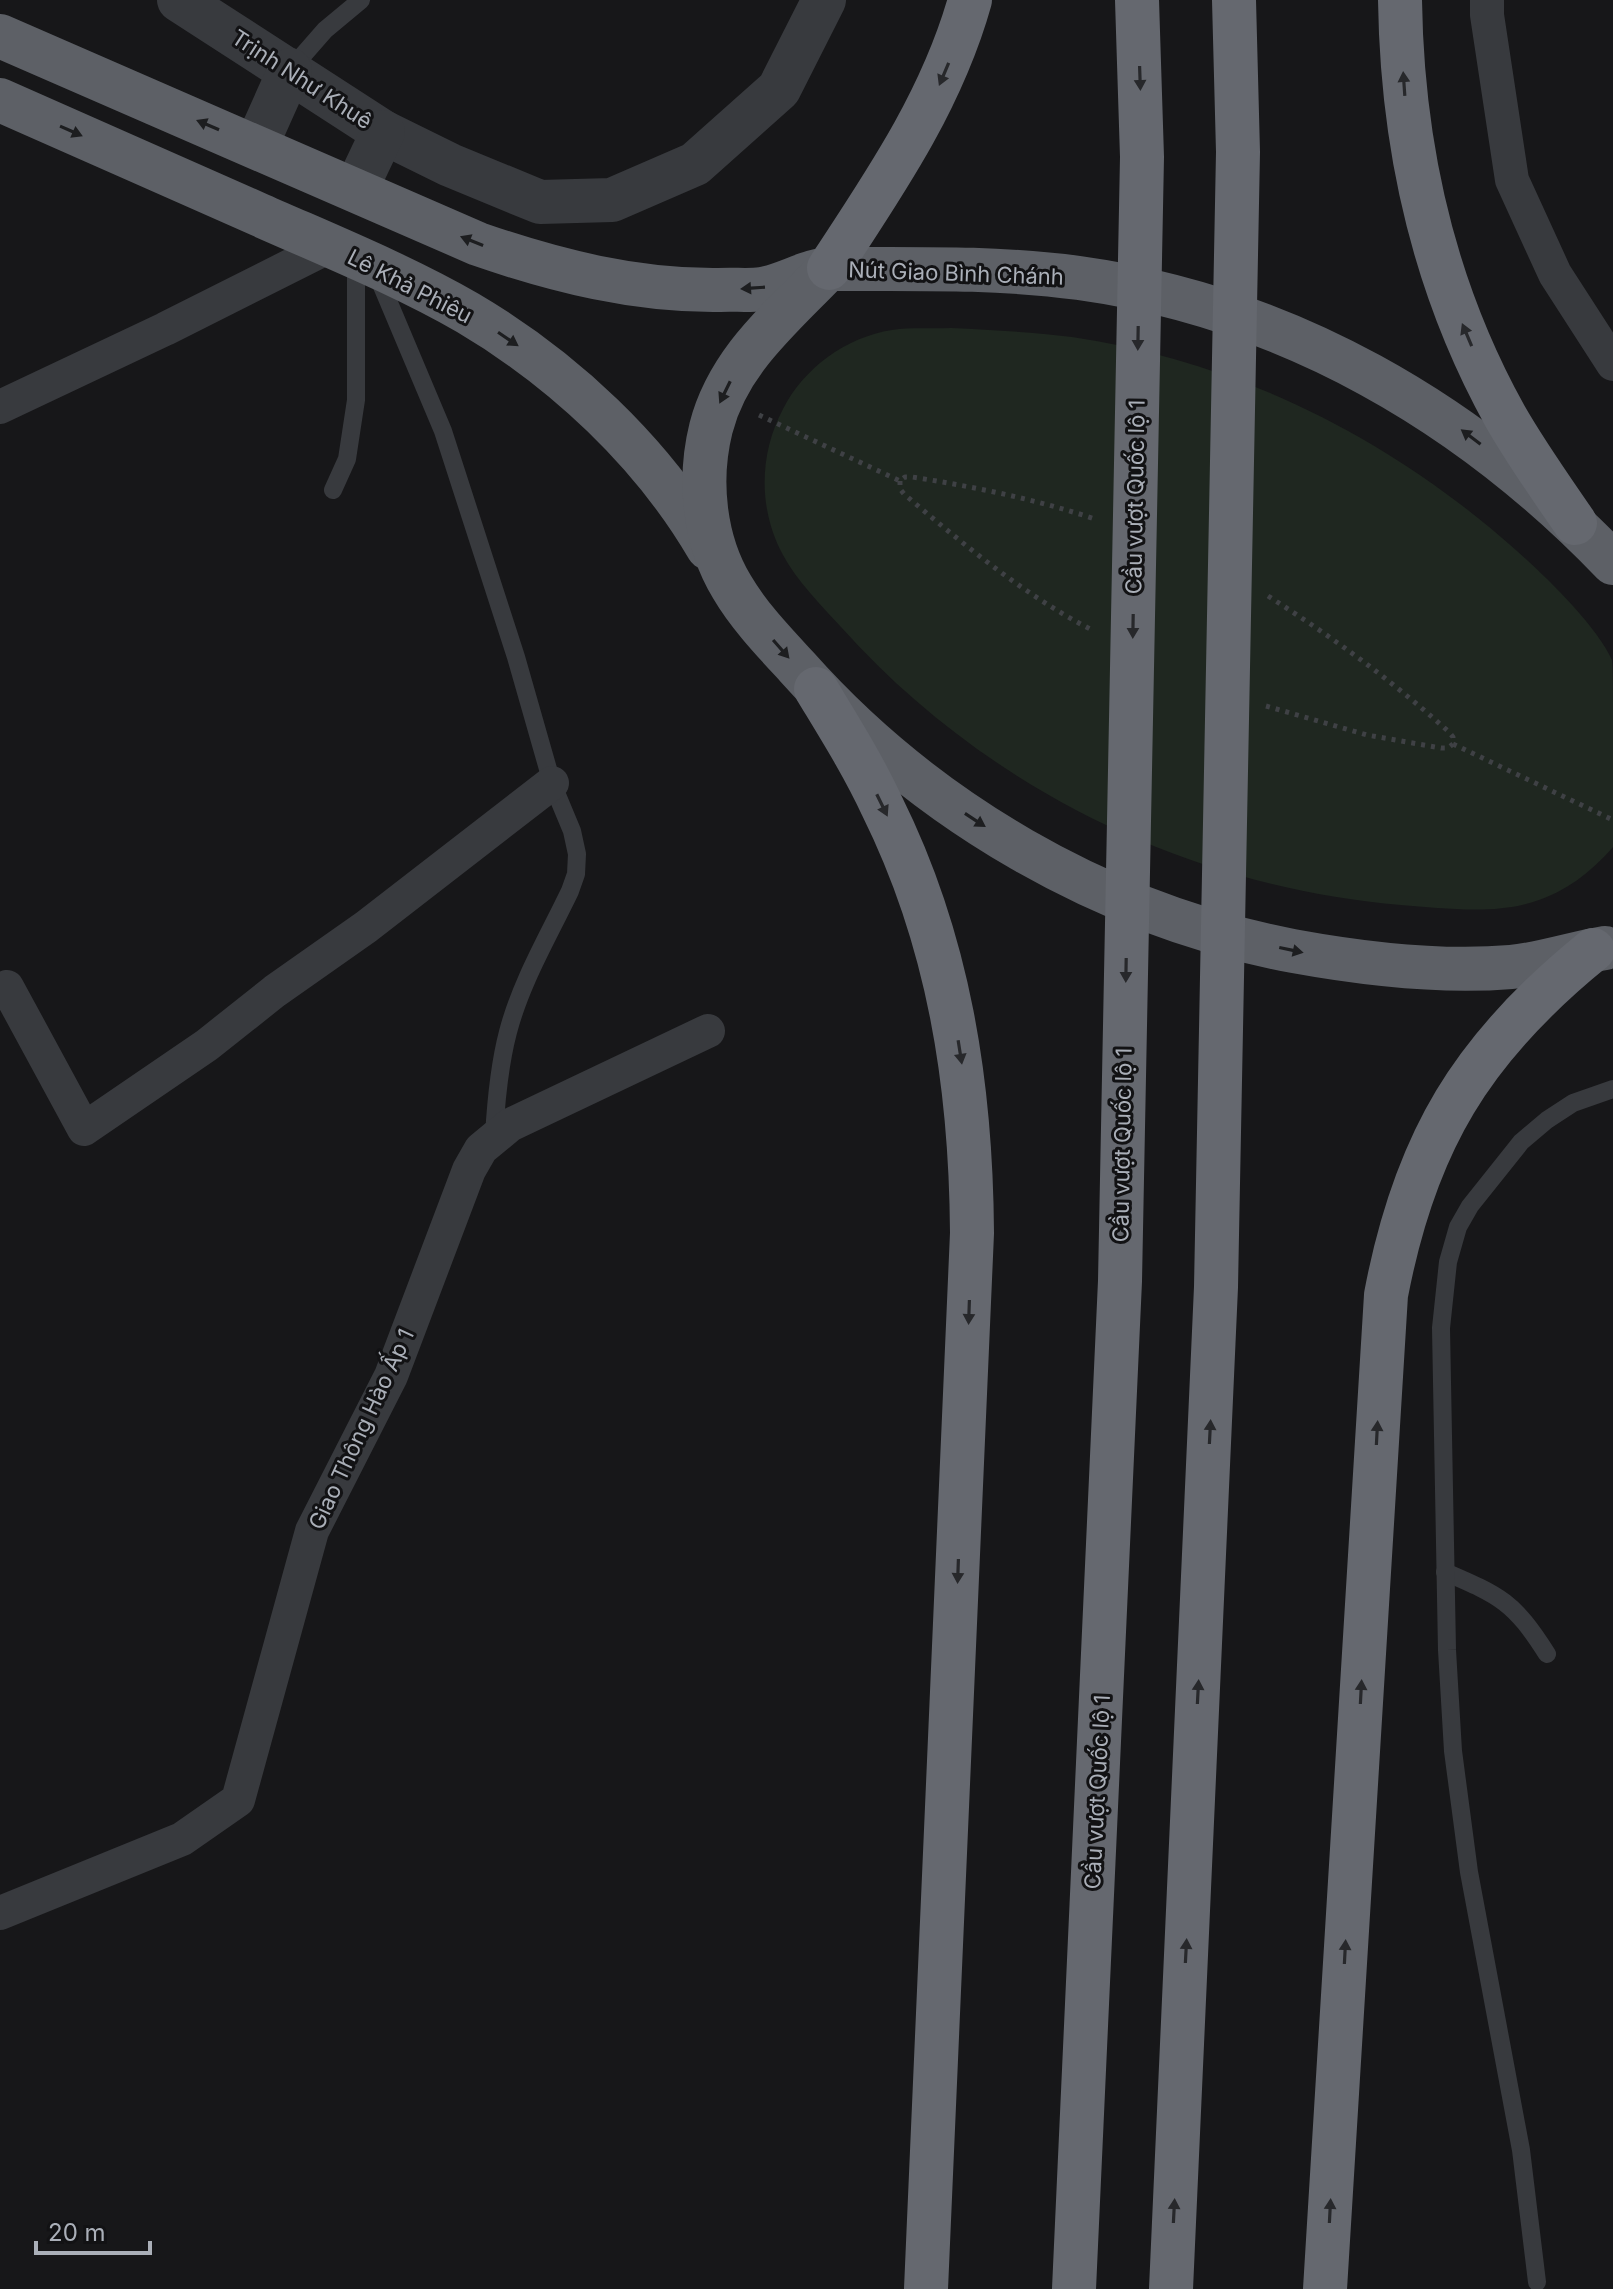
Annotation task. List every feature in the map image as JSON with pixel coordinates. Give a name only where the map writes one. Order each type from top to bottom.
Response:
[{"type":"highway","points":[[0,36],[453,234],[530,262],[624,283],[700,290],[762,289],[829,268],[922,121],[945,74],[970,0]]},
{"type":"highway","name":"Cầu vượt Quốc lộ 1","points":[[1074,2289],[1120,1281],[1142,157],[1137,0]]},
{"type":"highway","points":[[1171,2289],[1216,1287],[1238,168],[1234,0]]},
{"type":"highway","points":[[1400,0],[1405,103],[1415,170],[1431,235],[1452,299],[1476,358],[1505,416],[1538,471],[1575,523]]},
{"type":"highway","name":"Lê Khả Phiêu","points":[[0,100],[353,256],[469,314],[514,343],[599,413],[637,453],[704,540],[732,588]]},
{"type":"highway","name":"Nút Giao Bình Chánh","points":[[1606,943],[1512,967],[1438,968],[1364,962],[1292,951],[1220,933],[1149,910],[1023,850],[914,777],[863,735],[772,640],[732,588],[717,555],[708,521],[705,489],[708,442],[722,397],[738,365],[829,268],[964,269],[1082,279],[1146,291],[1235,316],[1332,355],[1398,389],[1461,429],[1520,473],[1613,563]]},
{"type":"highway","points":[[816,689],[852,747],[883,808],[910,870],[934,941],[953,1013],[965,1086],[972,1159],[971,1265],[926,2289]]},
{"type":"highway","points":[[1325,2289],[1386,1295],[1393,1257],[1410,1194],[1430,1146],[1483,1058],[1553,982],[1606,943]]},
{"type":"street","name":"Trịnh Như Khuê","points":[[179,0],[383,132],[450,165],[540,202],[612,200],[695,164],[779,89],[824,0]]},
{"type":"street","points":[[1487,0],[1512,180],[1555,274],[1613,364]]},
{"type":"street","points":[[256,146],[290,70]]},
{"type":"street","points":[[356,189],[383,132]]},
{"type":"street","points":[[0,407],[165,329],[353,256]]},
{"type":"street","points":[[7,987],[84,1129],[207,1045],[552,783]]},
{"type":"street","name":"Giao Thông Hào Ấp 1","points":[[0,1913],[182,1839],[238,1800],[312,1531],[391,1376],[469,1170],[481,1149],[494,1136],[532,1114],[708,1031]]},
{"type":"lane","points":[[290,70],[325,30],[361,0]]},
{"type":"lane","points":[[333,490],[347,459],[356,400],[353,256]]},
{"type":"lane","points":[[353,256],[443,431],[577,854],[576,874],[523,988],[508,1032],[497,1088],[494,1136]]},
{"type":"lane","points":[[1537,2282],[1521,2150],[1469,1872],[1453,1751],[1445,1572],[1441,1328],[1448,1262],[1458,1227],[1470,1206],[1521,1142],[1547,1120],[1573,1103],[1613,1089]]},
{"type":"lane","points":[[1445,1572],[1496,1594],[1527,1623],[1547,1654]]},
{"type":"path","points":[[722,397],[900,481]]},
{"type":"path","points":[[1453,744],[1613,820]]},
{"type":"shaded area","points":[[951,328],[1072,337],[1194,365],[1310,411],[1418,474],[1469,511],[1556,588],[1583,617],[1612,660],[1613,847],[1587,873],[1567,887],[1545,898],[1517,906],[1450,909],[1321,894],[1243,876],[1167,851],[1094,819],[1025,781],[959,735],[897,684],[802,583],[775,537],[769,519],[765,482],[769,444],[783,409],[802,380],[828,357],[875,334],[899,329]]}]
